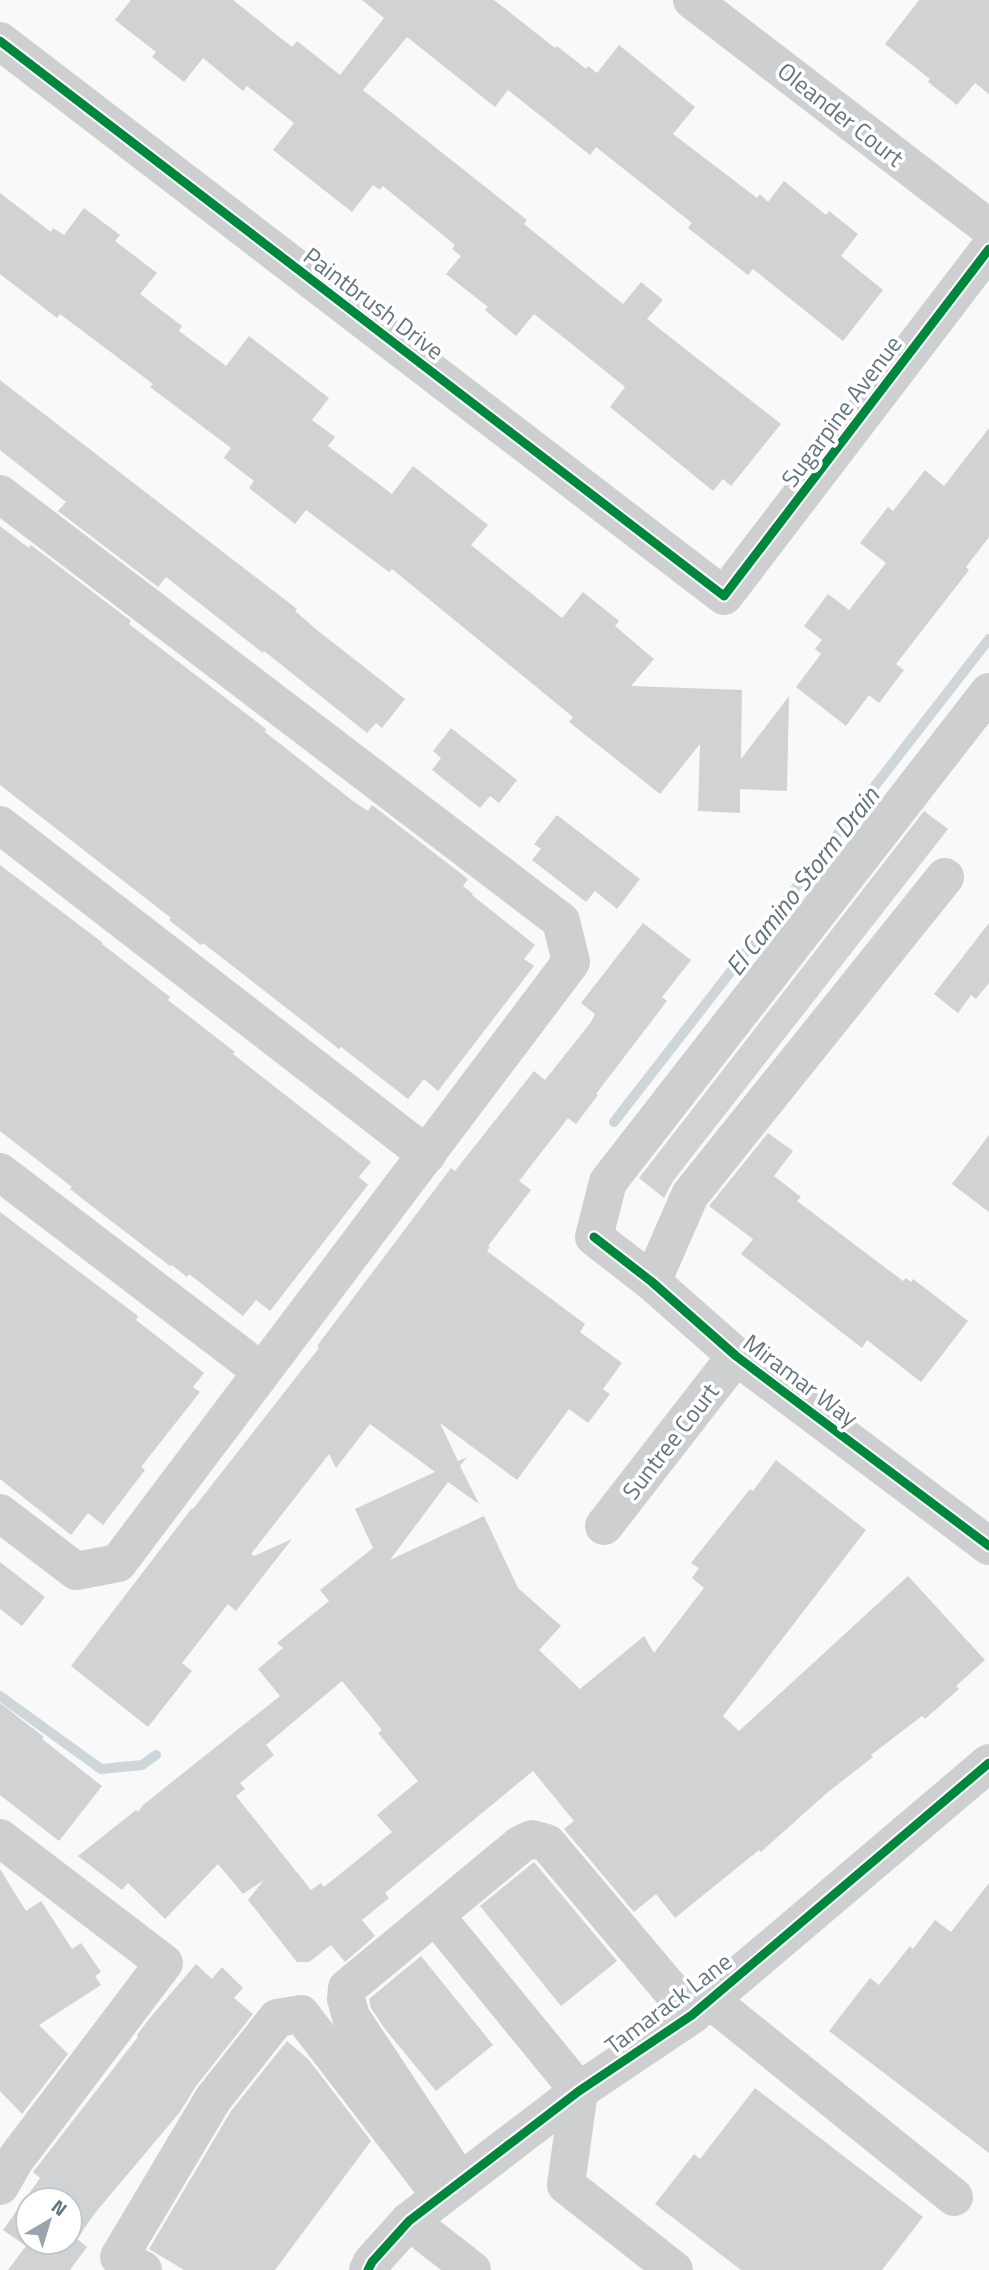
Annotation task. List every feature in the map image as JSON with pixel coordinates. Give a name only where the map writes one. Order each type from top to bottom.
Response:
[{"type":"street","name":"Oleander Court","points":[[692,0],[989,228]]},
{"type":"street","name":"Paintbrush Drive","points":[[0,41],[724,596]]},
{"type":"street","name":"Sugarpine Avenue","points":[[724,596],[989,249]]},
{"type":"street","points":[[0,494],[561,921],[571,962],[118,1563],[76,1571],[0,1513]]},
{"type":"street","name":"Miramar Way","points":[[989,692],[608,1182],[594,1237],[652,1282],[736,1356],[989,1546]]},
{"type":"street","points":[[0,825],[427,1155]]},
{"type":"street","points":[[652,1282],[690,1195],[945,877]]},
{"type":"street","points":[[0,1172],[261,1371]]},
{"type":"street","name":"Suntree Court","points":[[604,1526],[736,1356]]},
{"type":"street","name":"Tamarack Lane","points":[[368,2270],[409,2221],[579,2091],[701,2007],[989,1763]]},
{"type":"street","points":[[0,1838],[164,1963],[5,2165]]},
{"type":"street","points":[[451,2188],[351,2017],[346,1999],[347,1987],[521,1844],[532,1839],[547,1843],[701,2007],[954,2197]]},
{"type":"street","points":[[435,1915],[579,2091],[566,2185],[674,2270]]},
{"type":"street","points":[[143,2270],[119,2256],[213,2099],[277,2018],[301,2014],[451,2188]]},
{"type":"street","points":[[409,2221],[472,2270]]},
{"type":"building","points":[[131,0],[233,0],[292,47],[297,41],[340,75],[384,18],[362,0],[494,0],[555,48],[557,46],[586,69],[588,66],[597,73],[619,45],[695,107],[673,134],[757,198],[760,194],[768,202],[784,181],[826,215],[829,211],[858,234],[841,256],[883,290],[843,341],[753,269],[748,275],[688,228],[692,223],[596,147],[590,155],[508,90],[495,107],[407,37],[363,90],[527,220],[524,224],[623,304],[641,282],[663,300],[647,319],[781,424],[731,486],[723,479],[713,491],[610,407],[625,387],[534,314],[516,336],[485,310],[488,307],[446,274],[461,256],[452,249],[455,245],[383,186],[380,190],[373,185],[352,212],[273,150],[294,123],[247,86],[243,91],[203,58],[184,82],[152,57],[156,52],[115,20]]},
{"type":"building","points":[[919,0],[989,0],[989,94],[975,83],[957,105],[928,82],[930,79],[885,44]]},
{"type":"building","points":[[0,193],[51,232],[53,228],[64,235],[84,208],[120,235],[115,241],[157,273],[140,294],[182,326],[179,331],[226,366],[249,336],[329,398],[312,420],[335,437],[328,446],[392,494],[413,466],[488,525],[471,545],[562,618],[583,592],[619,621],[615,626],[654,659],[631,686],[742,690],[741,759],[789,696],[787,791],[740,789],[740,813],[698,811],[700,744],[660,794],[569,722],[573,717],[392,569],[389,572],[306,510],[295,524],[249,488],[254,481],[224,458],[231,448],[150,387],[153,384],[60,314],[57,318],[0,274]]},
{"type":"building","points":[[0,380],[297,609],[295,611],[317,630],[405,699],[382,728],[376,723],[367,733],[166,577],[158,587],[58,511],[66,502],[0,450]]},
{"type":"building","points":[[989,428],[989,537],[966,567],[969,570],[896,664],[904,670],[879,703],[869,695],[846,726],[796,687],[821,654],[815,649],[822,640],[804,626],[828,594],[849,610],[886,563],[860,543],[888,507],[893,511],[925,470],[944,486]]},
{"type":"building","points":[[0,526],[29,548],[31,545],[131,621],[129,624],[266,729],[265,732],[353,801],[368,811],[372,805],[468,879],[463,886],[472,895],[535,945],[524,959],[534,966],[438,1091],[424,1079],[408,1099],[203,943],[201,945],[169,920],[171,918],[0,785]]},
{"type":"building","points":[[451,728],[517,780],[499,803],[490,796],[480,808],[432,770],[441,758],[433,751]]},
{"type":"building","points":[[924,811],[948,829],[673,1181],[664,1198],[639,1178]]},
{"type":"building","points":[[557,815],[640,879],[617,909],[595,891],[586,902],[532,860],[541,849],[534,844]]},
{"type":"building","points":[[0,865],[103,943],[170,997],[168,1000],[235,1052],[233,1054],[371,1162],[359,1177],[368,1185],[270,1311],[256,1300],[243,1316],[189,1274],[187,1277],[170,1266],[0,1131]]},
{"type":"building","points":[[643,923],[691,960],[662,997],[667,1001],[576,1124],[568,1118],[519,1181],[531,1190],[488,1246],[490,1247],[487,1251],[585,1324],[580,1332],[622,1363],[603,1389],[610,1394],[588,1423],[569,1409],[517,1480],[440,1423],[458,1461],[467,1457],[460,1466],[479,1504],[448,1482],[390,1560],[484,1516],[518,1588],[561,1626],[539,1650],[580,1689],[644,1636],[654,1653],[704,1588],[692,1578],[699,1568],[691,1563],[776,1460],[866,1530],[723,1716],[739,1731],[908,1576],[985,1660],[956,1686],[959,1689],[925,1719],[922,1716],[871,1755],[873,1757],[828,1792],[761,1852],[759,1850],[675,1918],[656,1894],[634,1912],[564,1829],[574,1821],[533,1771],[385,1893],[389,1898],[362,1920],[375,1936],[345,1962],[331,1945],[309,1962],[297,1962],[248,1900],[264,1880],[243,1894],[218,1864],[165,1919],[128,1883],[122,1890],[78,1856],[136,1810],[138,1812],[143,1805],[280,1696],[258,1669],[283,1648],[277,1643],[329,1601],[320,1590],[373,1548],[355,1509],[435,1472],[370,1424],[336,1468],[329,1454],[251,1554],[254,1556],[292,1539],[236,1611],[228,1604],[182,1663],[192,1671],[148,1727],[71,1666],[319,1348],[317,1346],[451,1168],[455,1171],[534,1071],[545,1080],[591,1022],[595,1014],[581,1003]],"holes":[[[342,1681],[382,1730],[378,1733],[418,1781],[377,1815],[392,1832],[324,1887],[321,1883],[311,1890],[236,1796],[245,1789],[240,1783],[274,1755],[266,1745]]]},
{"type":"building","points":[[989,923],[989,983],[976,999],[971,995],[958,1013],[934,994]]},
{"type":"building","points":[[768,1133],[793,1151],[774,1176],[801,1197],[797,1201],[903,1281],[906,1278],[911,1282],[913,1279],[968,1321],[921,1382],[867,1340],[862,1348],[741,1254],[753,1239],[709,1206]]},
{"type":"building","points":[[989,1135],[989,1212],[952,1184]]},
{"type":"building","points":[[0,1212],[138,1316],[136,1320],[204,1373],[193,1387],[200,1392],[141,1467],[145,1470],[103,1525],[88,1513],[71,1535],[0,1479]]},
{"type":"building","points":[[0,1562],[45,1597],[22,1626],[0,1609]]},
{"type":"building","points":[[0,1703],[102,1786],[59,1841],[0,1795]]},
{"type":"building","points":[[534,1862],[617,1961],[561,2006],[480,1906]]},
{"type":"building","points":[[0,1869],[26,1911],[41,1901],[72,1949],[81,1943],[101,1972],[95,1976],[101,1985],[39,2025],[68,2054],[22,2114],[0,2091]]},
{"type":"building","points":[[989,1883],[989,2153],[829,2031],[870,1978],[879,1985],[910,1946],[913,1949],[935,1920],[951,1932]]},
{"type":"building","points":[[421,1956],[493,2045],[436,2091],[385,2029],[371,2008],[369,1999]]},
{"type":"building","points":[[196,1964],[212,1979],[222,1967],[243,1988],[234,1998],[253,2014],[196,2086],[180,2112],[84,2229],[84,2186],[34,2186],[40,2178],[33,2172],[137,2035]]},
{"type":"building","points":[[287,2041],[309,2060],[371,2141],[275,2270],[184,2270],[149,2249],[231,2111]]},
{"type":"building","points":[[755,2088],[923,2217],[882,2270],[741,2270],[655,2204],[694,2154],[700,2159]]},
{"type":"building","points":[[14,2215],[14,2238],[3,2230]]},
{"type":"building","points":[[18,2256],[80,2256],[70,2270],[8,2270]]},
{"type":"waterway","name":"El Camino Storm Drain","points":[[614,1122],[989,639]]},
{"type":"waterway","name":"El Camino Storm Drain","points":[[0,1696],[101,1769],[142,1765],[156,1755]]},
{"type":"cycle path","points":[[0,41],[724,596],[989,249]]},
{"type":"cycle path","points":[[594,1237],[652,1282],[736,1356],[989,1546]]},
{"type":"cycle path","points":[[368,2270],[409,2221],[579,2091],[692,2015],[989,1763]]}]
